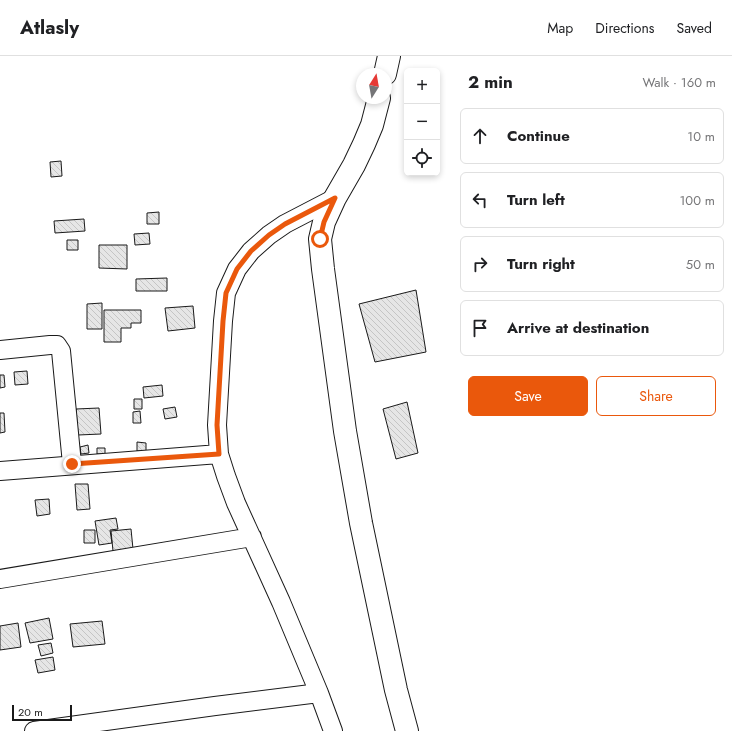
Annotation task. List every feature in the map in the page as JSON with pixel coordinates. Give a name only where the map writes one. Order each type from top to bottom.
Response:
[{"type":"street","points":[[385,68],[388,56]]},
{"type":"street","points":[[377,104],[372,125],[364,144],[335,198],[324,222],[320,239],[322,269],[345,431],[361,523],[406,731]]},
{"type":"street","points":[[333,731],[319,693],[236,503],[219,454],[217,425],[226,293],[237,269],[251,251],[269,235],[285,224],[335,198]]},
{"type":"street","points":[[0,350],[50,345],[57,346],[61,351],[72,464]]},
{"type":"street","points":[[0,471],[72,464],[219,454]]},
{"type":"street","points":[[0,578],[252,537]]},
{"type":"street","points":[[34,731],[319,693]]},
{"type":"building","points":[[61,161],[62,176],[51,177],[50,162]]},
{"type":"building","points":[[159,212],[159,224],[147,224],[147,213]]},
{"type":"building","points":[[84,219],[85,231],[55,233],[54,221]]},
{"type":"building","points":[[149,233],[150,244],[135,245],[134,234]]},
{"type":"building","points":[[67,240],[78,240],[78,250],[67,250]]},
{"type":"building","points":[[99,245],[127,245],[127,269],[99,268]]},
{"type":"building","points":[[167,278],[167,291],[136,291],[136,279]]},
{"type":"building","points":[[416,290],[426,352],[375,362],[359,304]]},
{"type":"building","points":[[102,303],[102,329],[87,329],[87,304]]},
{"type":"building","points":[[193,306],[195,328],[168,331],[165,308]]},
{"type":"building","points":[[104,310],[141,310],[141,323],[131,323],[131,328],[121,328],[121,342],[104,342]]},
{"type":"building","points":[[27,371],[28,384],[15,385],[14,372]]},
{"type":"building","points":[[0,375],[4,375],[5,387],[0,388]]},
{"type":"building","points":[[162,385],[163,396],[144,398],[143,387]]},
{"type":"building","points":[[134,399],[142,399],[142,409],[134,409]]},
{"type":"building","points":[[407,402],[418,453],[396,459],[383,409]]},
{"type":"building","points":[[175,407],[177,417],[165,419],[163,409]]},
{"type":"building","points":[[99,408],[101,434],[78,435],[76,409]]},
{"type":"building","points":[[140,411],[141,423],[133,423],[133,412]]},
{"type":"building","points":[[0,413],[4,413],[5,432],[0,433]]},
{"type":"building","points":[[137,442],[146,443],[146,451],[137,451]]},
{"type":"building","points":[[88,445],[89,453],[81,454],[80,447]]},
{"type":"building","points":[[97,448],[105,448],[105,454],[97,454]]},
{"type":"building","points":[[75,484],[88,484],[90,509],[77,510]]},
{"type":"building","points":[[49,499],[50,514],[37,516],[35,500]]},
{"type":"building","points":[[116,518],[118,529],[110,530],[112,543],[99,545],[95,521]]},
{"type":"building","points":[[131,529],[133,549],[113,551],[111,531]]},
{"type":"building","points":[[84,530],[95,530],[95,543],[84,543]]},
{"type":"building","points":[[49,618],[53,639],[30,643],[25,623]]},
{"type":"building","points":[[102,621],[105,644],[73,647],[70,624]]},
{"type":"building","points":[[18,623],[21,647],[0,650],[0,626]]},
{"type":"building","points":[[51,643],[53,653],[41,656],[38,645]]},
{"type":"building","points":[[53,657],[55,670],[38,673],[35,660]]},
{"type":"route","points":[[72,464],[219,454],[217,425],[223,321],[226,293],[237,269],[251,251],[269,235],[285,224],[335,198],[324,222],[320,239]]}]
